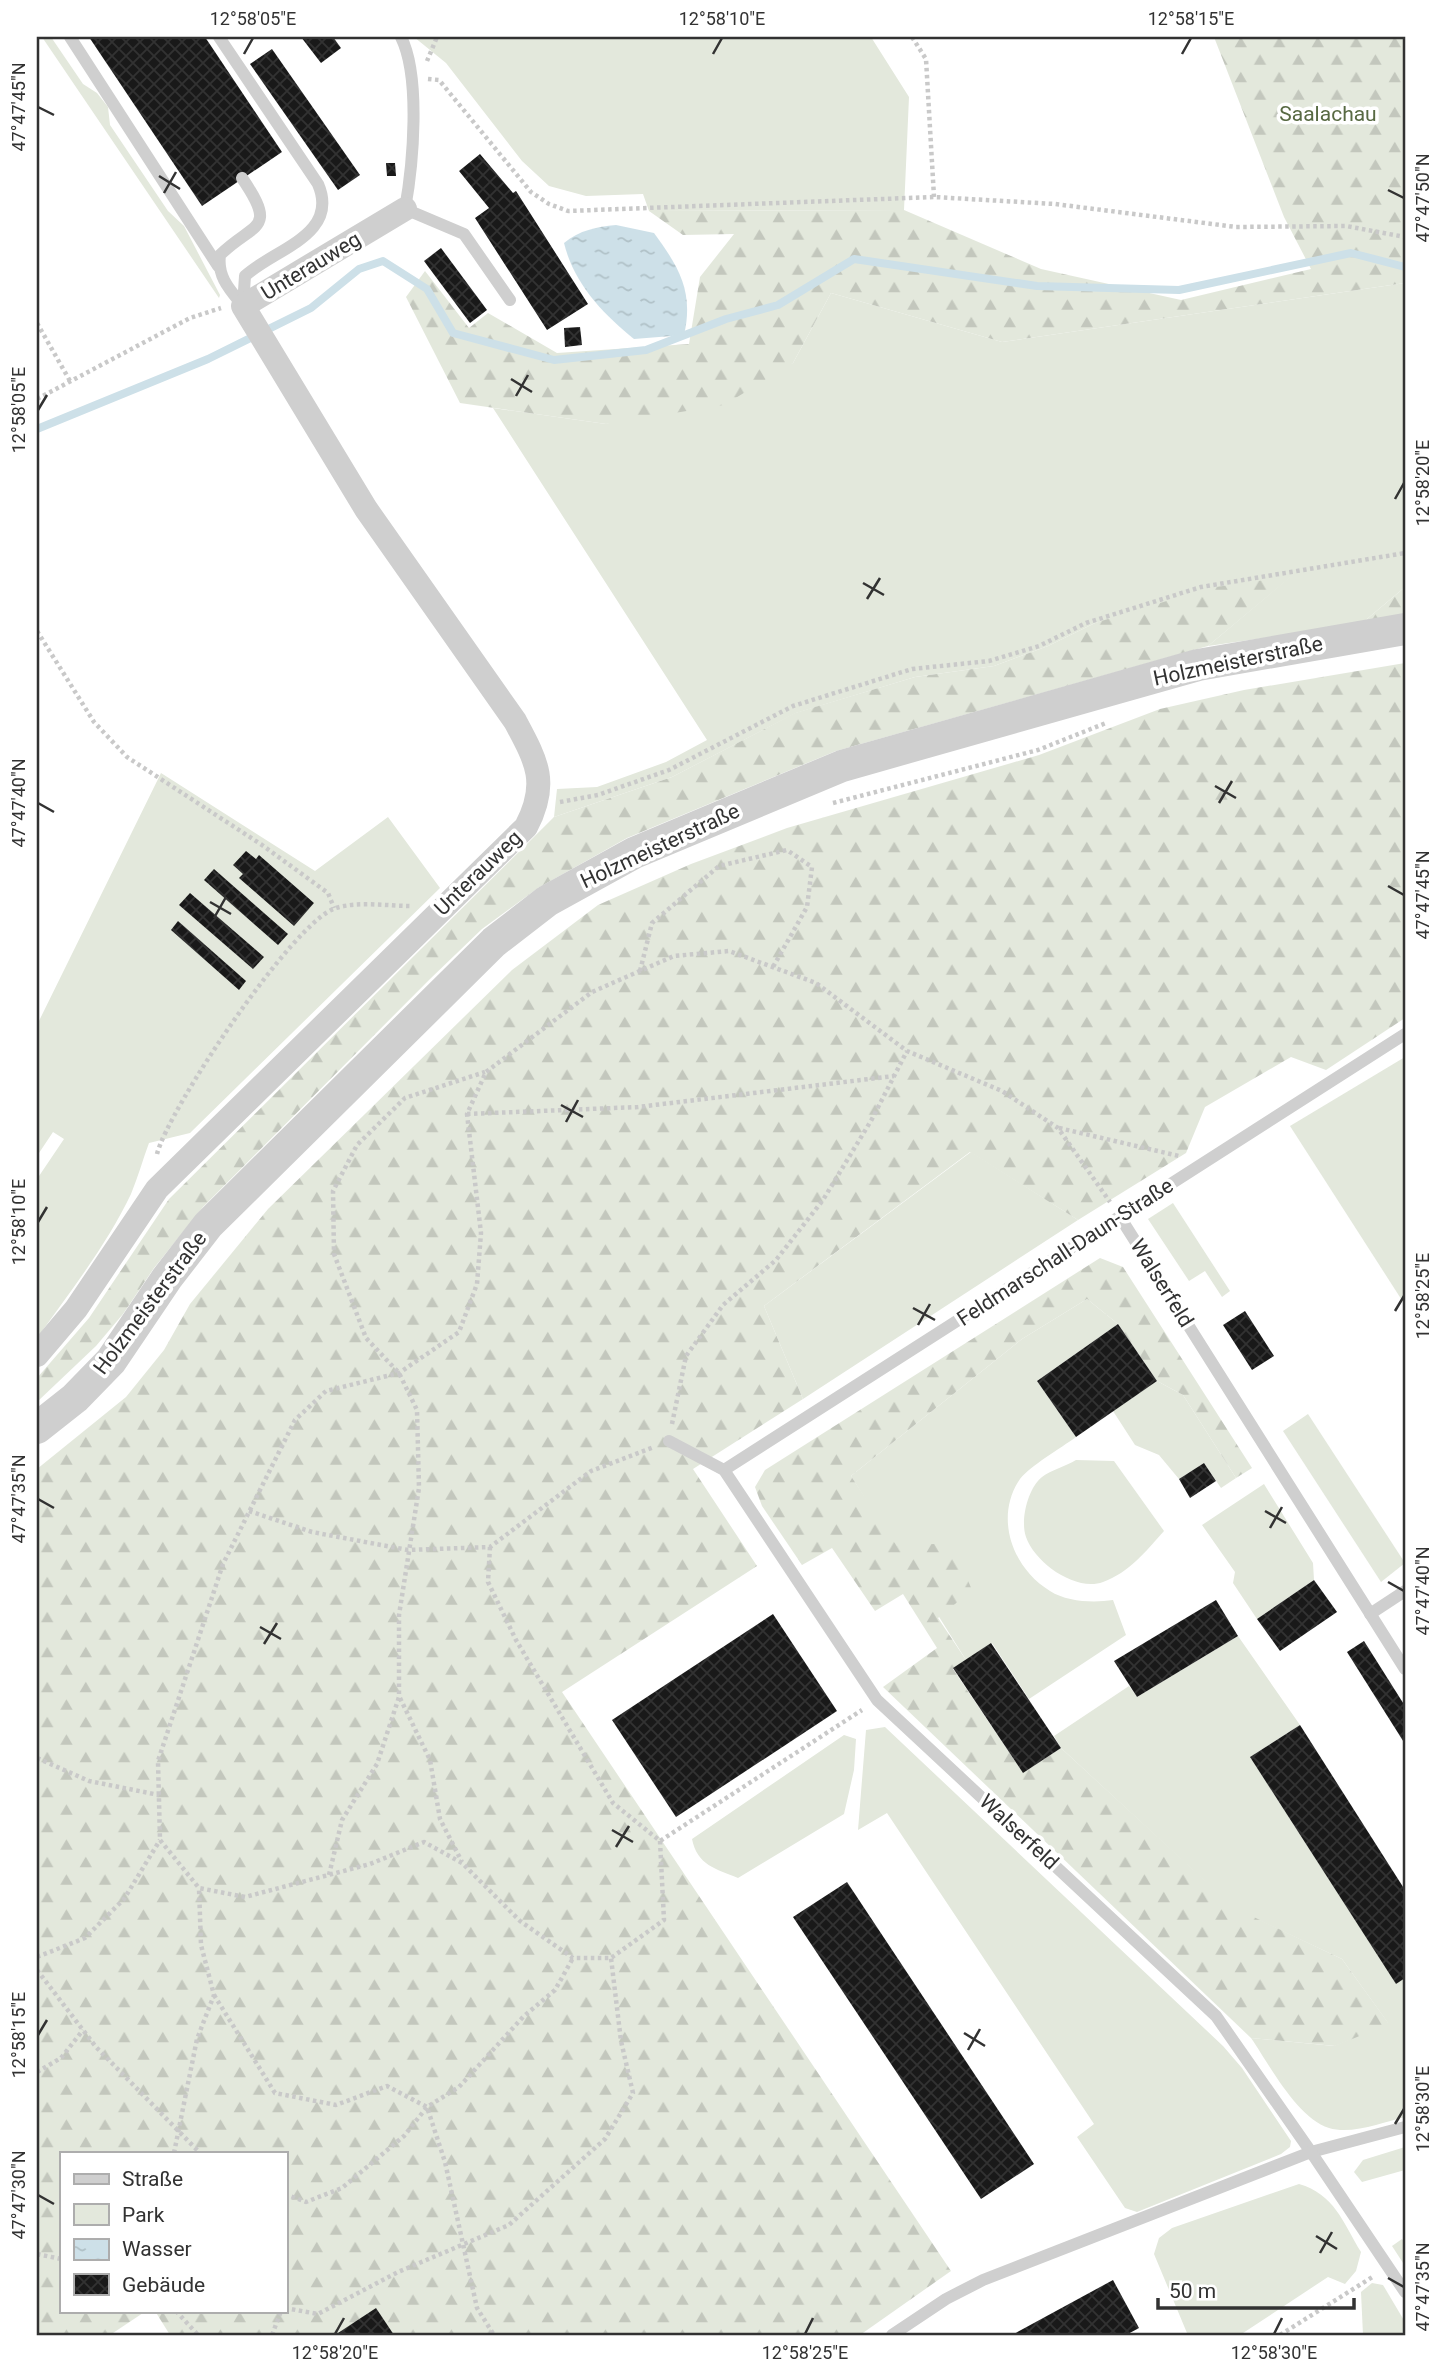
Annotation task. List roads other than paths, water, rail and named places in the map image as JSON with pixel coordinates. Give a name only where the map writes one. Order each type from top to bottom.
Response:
[{"type":"street","name":"Unterauweg","points":[[37,1355],[76,1309],[157,1189],[526,827],[536,806],[540,777],[531,751],[515,721],[366,509],[246,312],[405,209]]},
{"type":"street","name":"Holzmeisterstraße","points":[[37,1428],[75,1398],[111,1361],[167,1278],[208,1225],[494,942],[547,901],[634,853],[842,765],[1198,666],[1405,629]]},
{"type":"lane","points":[[70,37],[218,266],[225,284],[246,312]]},
{"type":"lane","points":[[219,37],[323,195],[324,207],[315,228],[245,276],[246,312]]},
{"type":"lane","points":[[401,37],[413,78],[409,185],[405,209],[464,234],[510,300]]},
{"type":"lane","points":[[218,266],[220,255],[257,227],[261,216],[258,201],[242,178]]},
{"type":"lane","name":"Feldmarschall-Daun-Straße","points":[[724,1470],[1405,1034]]},
{"type":"lane","name":"Walserfeld","points":[[1120,1217],[1405,1669]]},
{"type":"lane","name":"Walserfeld","points":[[669,1441],[724,1470],[877,1700],[1216,2016],[1405,2292]]},
{"type":"lane","points":[[1370,1614],[1405,1591]]},
{"type":"lane","points":[[892,2335],[946,2299],[983,2280],[1311,2152],[1405,2127]]},
{"type":"water","points":[[616,225],[654,233],[671,257],[685,293],[687,320],[684,335],[634,339],[611,319],[582,285],[564,243],[588,230]]},
{"type":"waterway","points":[[37,429],[208,359],[311,308],[359,269],[383,261],[427,289],[453,333],[554,360],[646,350],[726,319],[778,305],[854,259],[1037,286],[1179,290],[1351,253],[1405,267]]},
{"type":"park label","name":"Saalachau","points":[[1328,114]]}]
